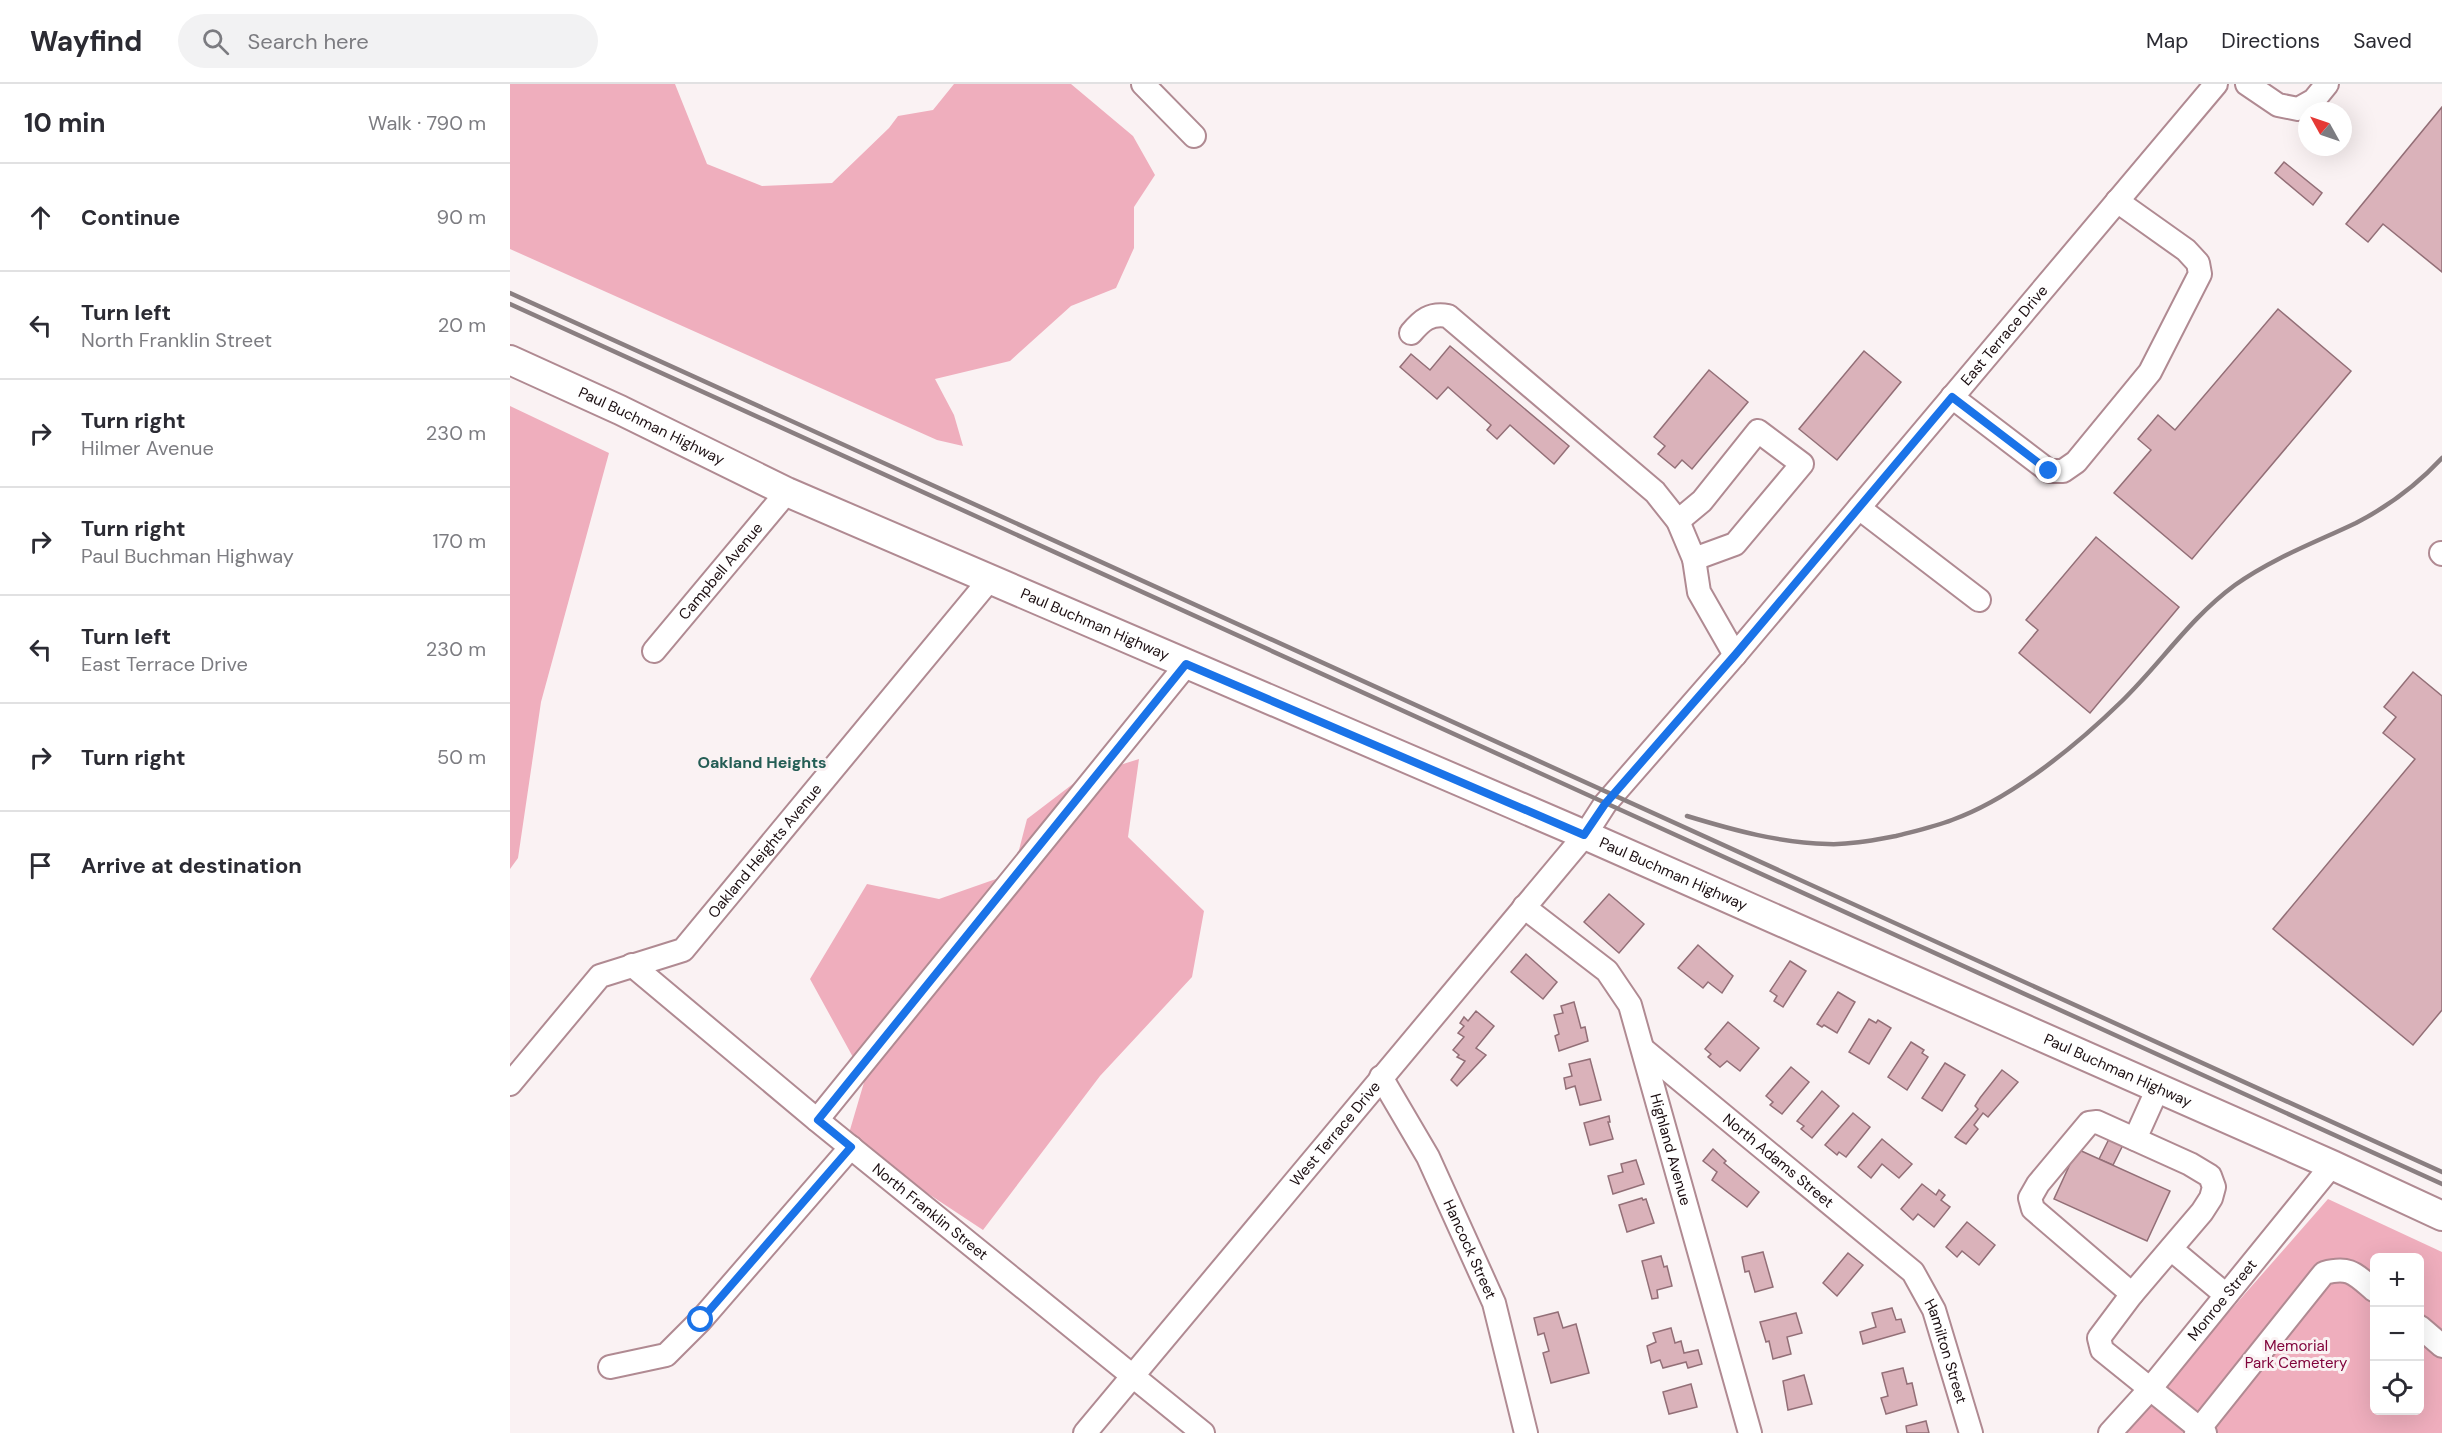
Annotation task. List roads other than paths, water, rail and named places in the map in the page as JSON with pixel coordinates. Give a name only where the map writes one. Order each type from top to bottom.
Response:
[{"type":"main road","name":"Paul Buchman Highway","points":[[510,360],[620,410],[787,492],[1584,835],[2332,1165],[2442,1216]]},
{"type":"street","points":[[1143,84],[1194,136]]},
{"type":"street","name":"East Terrace Drive","points":[[1584,835],[1605,804],[1735,655],[2216,84]]},
{"type":"street","points":[[2247,84],[2278,105],[2298,109],[2314,100],[2327,84]]},
{"type":"street","points":[[1952,397],[2049,471],[2063,471],[2076,462],[2150,372],[2200,274],[2198,263],[2186,250],[2117,201]]},
{"type":"street","points":[[1411,333],[1423,319],[1436,314],[1448,316],[1655,492],[1678,521],[1694,559],[1699,592],[1735,655]]},
{"type":"street","points":[[1678,521],[1702,501],[1758,431],[1802,464],[1735,544],[1694,559]]},
{"type":"street","name":"Campbell Avenue","points":[[654,651],[787,492]]},
{"type":"street","points":[[1859,508],[1979,600]]},
{"type":"street","name":"Oakland Heights Avenue","points":[[510,1084],[600,976],[683,950],[991,578]]},
{"type":"street","points":[[818,1120],[1186,664]]},
{"type":"street","name":"West Terrace Drive","points":[[1085,1433],[1584,835]]},
{"type":"street","name":"Highland Avenue","points":[[1524,907],[1607,971],[1630,1005],[1750,1433]]},
{"type":"street","name":"North Franklin Street","points":[[632,965],[818,1120],[1203,1433]]},
{"type":"street","name":"North Adams Street","points":[[1644,1050],[1913,1272]]},
{"type":"street","name":"Hancock Street","points":[[1381,1077],[1428,1157],[1494,1303],[1526,1433]]},
{"type":"street","points":[[2135,1139],[2158,1088]]},
{"type":"street","points":[[2132,1294],[2032,1209],[2030,1198],[2038,1184],[2089,1123],[2097,1122],[2190,1164],[2210,1176],[2214,1187],[2211,1198],[2202,1212],[2132,1294],[2099,1338],[2102,1350],[2200,1432],[2324,1273],[2341,1269],[2357,1276],[2370,1287]]},
{"type":"street","points":[[610,1367],[666,1354],[701,1320],[851,1147]]},
{"type":"street","name":"Monroe Street","points":[[2110,1433],[2150,1389],[2332,1165]]},
{"type":"street","points":[[2171,1249],[2226,1295]]},
{"type":"street","name":"Hamilton Street","points":[[1913,1272],[1934,1310],[1971,1433]]},
{"type":"street","points":[[2424,1330],[2442,1346]]},
{"type":"railway","points":[[510,293],[2442,1172]]},
{"type":"railway","points":[[510,304],[2442,1184]]},
{"type":"railway","points":[[1687,816],[1774,838],[1836,844],[1896,836],[1938,825],[1974,811],[2020,785],[2085,735],[2136,686],[2190,626],[2235,585],[2279,559],[2379,510],[2412,486],[2442,458]]},
{"type":"district","name":"Oakland Heights","points":[[762,762]]},
{"type":"park label","name":"Memorial Park Cemetery","points":[[2296,1354]]}]
